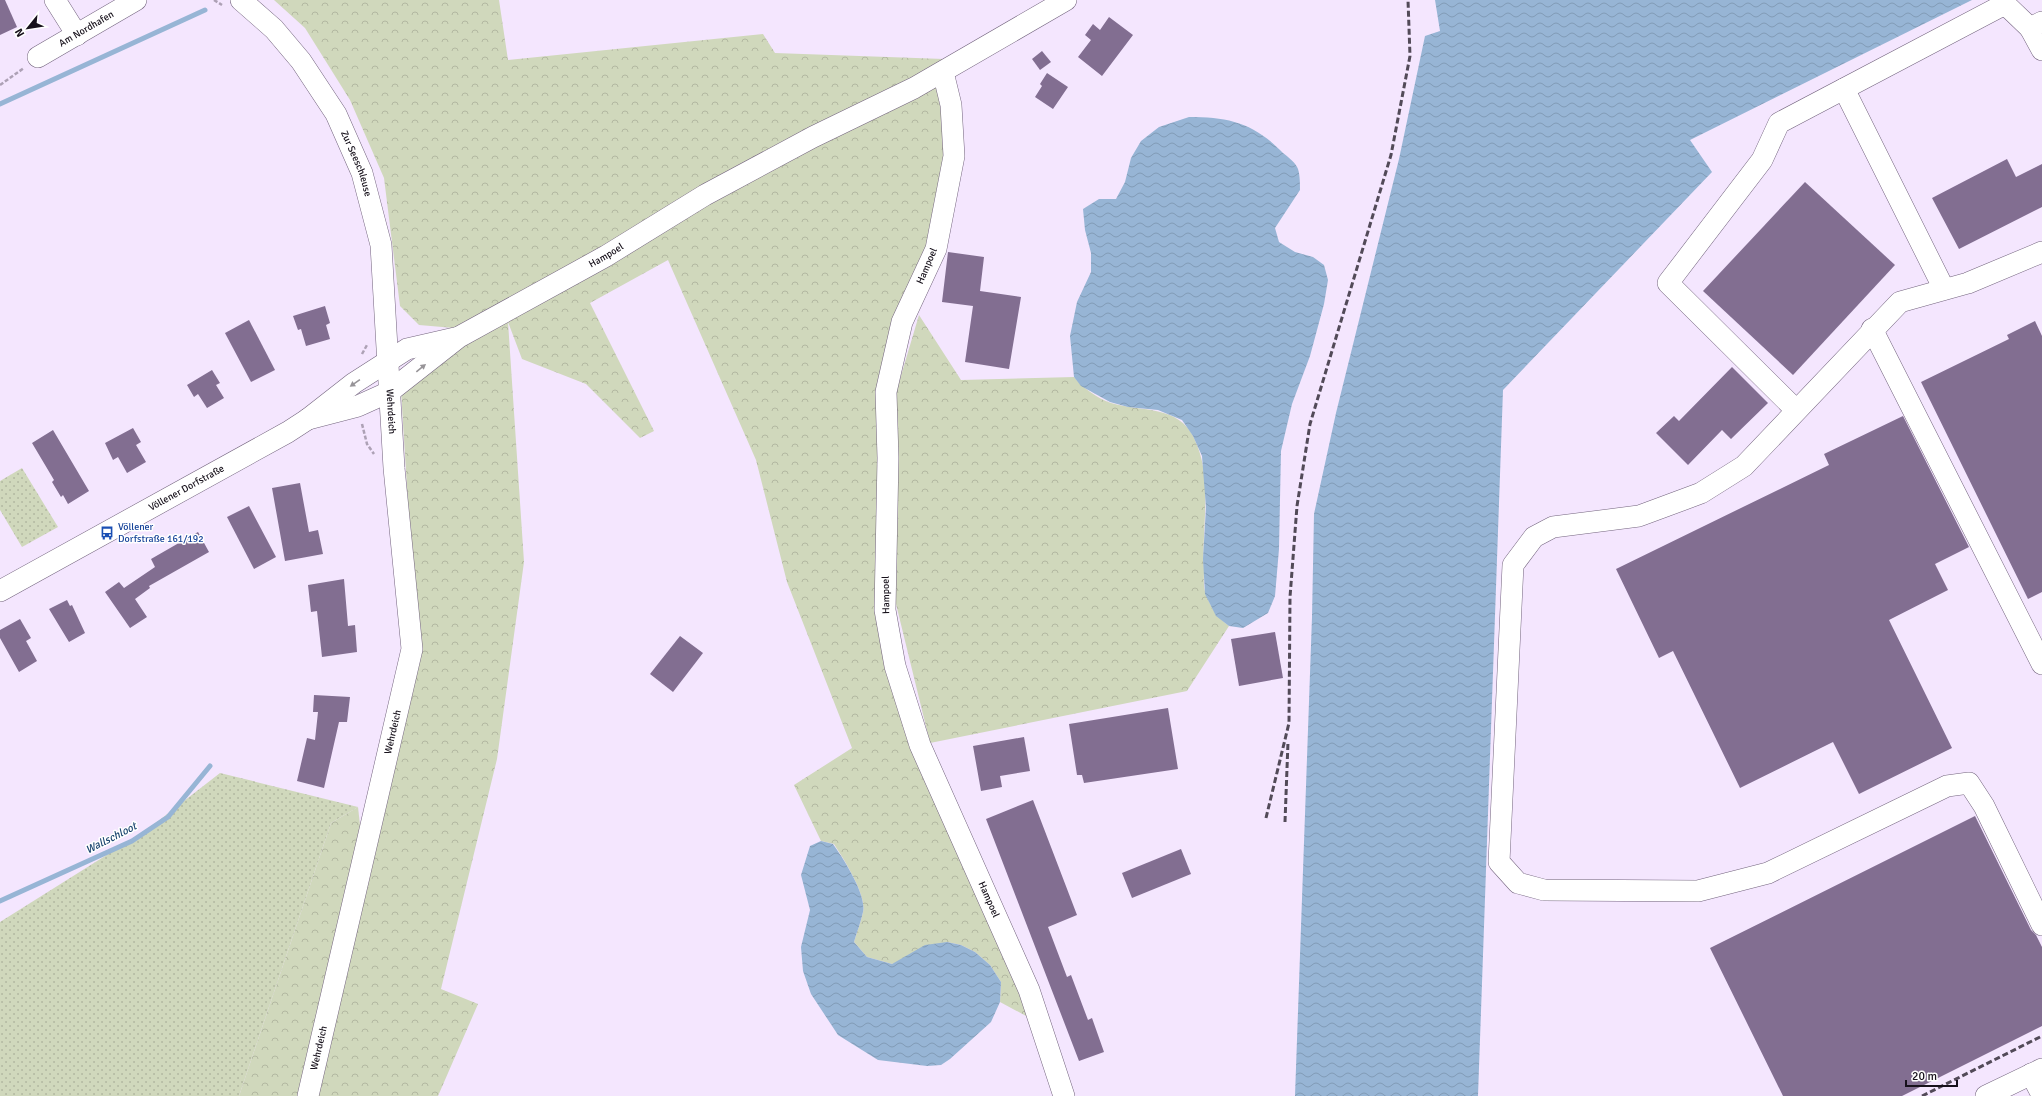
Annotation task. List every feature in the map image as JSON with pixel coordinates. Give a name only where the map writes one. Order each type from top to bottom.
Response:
[{"type":"street","points":[[54,0],[77,35]]},
{"type":"street","name":"Am Nordhafen","points":[[38,57],[136,0]]},
{"type":"street","name":"Hampoel","points":[[389,392],[459,337],[606,256],[705,195],[813,137],[943,72],[1066,0]]},
{"type":"street","name":"Zur Seeschleuse","points":[[233,4],[274,29],[301,61],[336,114],[362,173],[381,245],[387,362]]},
{"type":"street","points":[[1796,410],[1668,283],[1762,160],[1779,123],[2005,4],[2036,25],[2042,50]]},
{"type":"street","name":"Hampoel","points":[[943,72],[951,105],[954,156],[936,248],[902,322],[886,392],[888,458],[885,610],[895,666],[920,745],[1029,990],[1064,1096]]},
{"type":"street","points":[[1844,89],[1944,289]]},
{"type":"street","points":[[2042,252],[1968,283],[1900,302],[1872,329],[1744,466],[1701,493],[1639,516],[1553,527],[1534,537],[1514,565],[1499,862],[1518,883],[1544,890],[1698,891],[1768,873],[1947,786],[1969,783],[1984,806],[2042,925]]},
{"type":"street","points":[[1872,329],[2042,664]]},
{"type":"street","name":"Hampoel","points":[[387,362],[407,349],[459,337]]},
{"type":"street","name":"Völlener Dorfstraße","points":[[0,591],[288,432],[308,419],[354,383],[387,362]]},
{"type":"street","name":"Wehrdeich","points":[[308,1096],[412,649],[394,468],[387,362]]},
{"type":"street","name":"Völlener Dorfstraße","points":[[308,419],[358,406],[389,392]]},
{"type":"street","points":[[1986,1096],[2037,1071],[2042,1095]]},
{"type":"path","points":[[214,0],[233,4]]},
{"type":"path","points":[[0,85],[38,57]]},
{"type":"path","points":[[354,383],[353,370],[366,346],[367,341]]},
{"type":"path","points":[[358,406],[367,444],[382,467],[394,468]]},
{"type":"green space","points":[[274,0],[499,0],[508,60],[763,34],[775,53],[944,59],[932,69],[944,112],[946,157],[926,248],[894,320],[877,612],[1028,1017],[1000,1002],[1001,982],[990,965],[975,952],[961,945],[947,942],[892,964],[867,957],[854,942],[863,912],[863,905],[858,887],[834,844],[821,841],[794,785],[852,748],[787,582],[756,460],[668,260],[590,303],[654,431],[640,438],[586,384],[522,359],[508,322],[524,562],[497,759],[441,989],[478,1004],[438,1096],[315,1096],[417,649],[401,391],[501,302],[454,328],[419,325],[400,306],[384,178],[350,100],[305,28]]},
{"type":"green space","points":[[919,315],[961,380],[1074,377],[1091,392],[1106,401],[1169,415],[1179,420],[1187,427],[1194,438],[1204,470],[1204,589],[1215,612],[1229,626],[1187,691],[930,743],[896,604],[897,389]]},
{"type":"green space","points":[[22,468],[58,527],[22,547],[0,510],[0,481]]},
{"type":"green space","points":[[220,773],[358,807],[331,823],[239,1096],[0,1096],[0,922],[148,829]]},
{"type":"green space","points":[[358,807],[361,834],[299,1096],[239,1096],[331,823]]},
{"type":"water","points":[[1435,0],[1972,0],[1690,140],[1712,172],[1503,390],[1478,1096],[1295,1096],[1312,617],[1314,514],[1336,413],[1399,159],[1425,36],[1440,31]]},
{"type":"water","points":[[1189,117],[1229,120],[1251,128],[1262,135],[1294,162],[1299,171],[1300,190],[1275,228],[1279,242],[1295,252],[1313,257],[1324,265],[1328,280],[1324,304],[1310,356],[1292,404],[1281,451],[1279,549],[1275,596],[1268,613],[1243,628],[1229,626],[1216,616],[1205,594],[1203,559],[1206,507],[1202,456],[1193,436],[1182,420],[1158,410],[1128,407],[1110,402],[1081,386],[1074,377],[1070,336],[1077,302],[1091,272],[1091,253],[1085,230],[1083,209],[1099,199],[1116,199],[1125,182],[1131,158],[1141,141],[1159,127]]},
{"type":"water","points":[[821,841],[833,844],[848,867],[858,887],[863,905],[863,912],[854,942],[867,957],[892,964],[925,945],[947,942],[961,945],[975,952],[990,965],[1001,982],[1000,1002],[991,1022],[950,1059],[941,1065],[927,1066],[878,1060],[838,1035],[811,994],[803,971],[801,947],[810,910],[801,875],[810,846]]},
{"type":"building","points":[[0,0],[5,0],[17,27],[0,35]]},
{"type":"building","points":[[1109,17],[1133,35],[1102,76],[1078,57],[1091,40],[1085,35],[1093,24],[1100,30]]},
{"type":"building","points":[[1042,51],[1051,62],[1040,70],[1032,59]]},
{"type":"building","points":[[1047,73],[1068,87],[1053,109],[1035,97],[1042,86],[1040,84]]},
{"type":"building","points":[[2007,159],[2016,177],[2042,164],[2042,207],[1959,249],[1932,198]]},
{"type":"building","points":[[1805,182],[1895,265],[1793,375],[1703,291]]},
{"type":"building","points":[[948,252],[984,257],[980,291],[1021,297],[1009,369],[965,362],[973,306],[942,302]]},
{"type":"building","points":[[325,306],[330,323],[326,325],[330,339],[306,346],[301,329],[298,330],[293,316]]},
{"type":"building","points":[[249,320],[275,370],[251,382],[225,333]]},
{"type":"building","points":[[2035,321],[2042,336],[2042,592],[2028,599],[1921,382],[2009,339],[2007,335]]},
{"type":"building","points":[[1732,367],[1768,403],[1731,439],[1722,430],[1688,465],[1656,433],[1674,416],[1679,421]]},
{"type":"building","points":[[212,370],[220,383],[216,385],[224,398],[207,408],[198,394],[194,397],[187,385]]},
{"type":"building","points":[[1903,416],[1969,547],[1935,564],[1948,590],[1889,620],[1952,748],[1859,794],[1833,742],[1740,788],[1673,651],[1659,658],[1616,569],[1829,465],[1824,454]]},
{"type":"building","points":[[133,428],[141,442],[136,445],[146,462],[127,473],[118,457],[113,460],[105,443]]},
{"type":"building","points":[[53,430],[89,491],[68,504],[63,495],[61,497],[52,482],[54,480],[32,443]]},
{"type":"building","points":[[300,483],[309,532],[318,530],[323,554],[285,561],[272,488]]},
{"type":"building","points":[[249,506],[276,557],[254,569],[227,517]]},
{"type":"building","points":[[198,532],[209,552],[149,586],[150,588],[135,599],[147,617],[130,628],[105,592],[119,582],[124,588],[155,567],[151,559]]},
{"type":"building","points":[[344,579],[348,626],[355,625],[357,652],[322,657],[317,611],[311,612],[308,585]]},
{"type":"building","points":[[67,600],[70,606],[72,605],[85,633],[69,642],[49,609]]},
{"type":"building","points":[[20,619],[31,638],[26,641],[37,661],[19,672],[0,638],[0,630]]},
{"type":"building","points":[[1275,632],[1283,678],[1239,686],[1231,639]]},
{"type":"building","points":[[680,636],[703,653],[673,692],[650,674]]},
{"type":"building","points":[[314,695],[350,697],[347,722],[339,722],[324,788],[297,781],[307,738],[315,740],[318,712],[313,712]]},
{"type":"building","points":[[1168,708],[1178,769],[1084,783],[1082,775],[1077,775],[1069,724]]},
{"type":"building","points":[[1024,737],[1030,771],[1000,776],[1002,787],[981,791],[973,746]]},
{"type":"building","points":[[1033,800],[1077,915],[1048,927],[1067,977],[1071,975],[1088,1020],[1092,1018],[1104,1052],[1079,1061],[986,819]]},
{"type":"building","points":[[1975,816],[2031,930],[2036,935],[2042,947],[2042,1026],[1902,1096],[1783,1096],[1710,948]]},
{"type":"building","points":[[1181,849],[1191,874],[1132,898],[1122,873]]},
{"type":"waterway","points":[[0,104],[205,10]]},
{"type":"waterway","name":"Wallschloot","points":[[0,901],[132,841],[168,817],[210,766]]},
{"type":"railway","points":[[1266,818],[1289,723],[1290,597],[1297,506],[1310,424],[1391,155],[1410,56],[1408,0]]},
{"type":"railway","points":[[1285,822],[1288,742]]},
{"type":"railway","points":[[1922,1096],[2042,1036]]},
{"type":"place","name":"Völlener Dorfstraße 161/192","points":[[107,533]]}]
